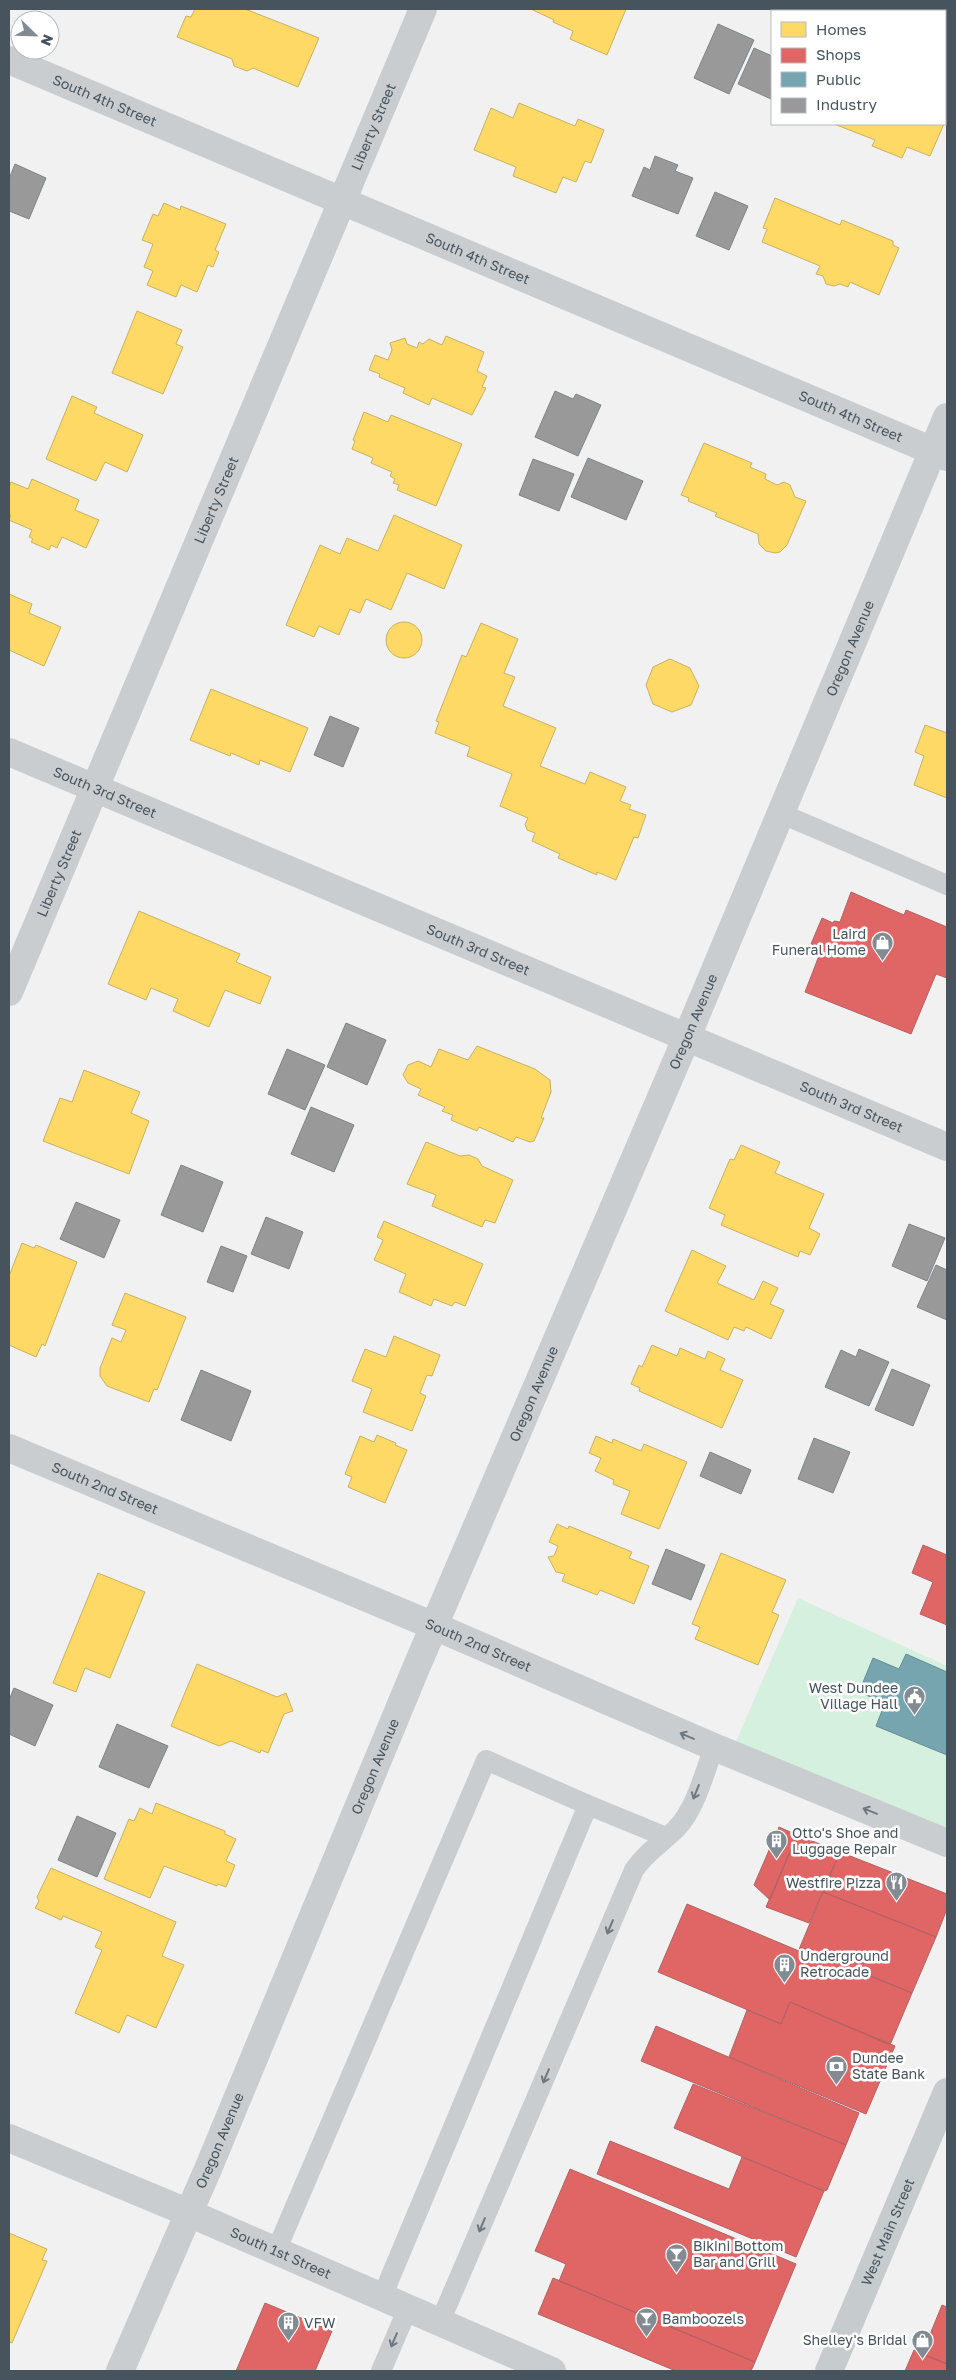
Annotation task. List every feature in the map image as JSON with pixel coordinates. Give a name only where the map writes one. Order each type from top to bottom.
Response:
[{"type":"main road","name":"West Main Street","points":[[829,2371],[947,2092]]},
{"type":"street","name":"Liberty Street","points":[[9,992],[423,9]]},
{"type":"street","name":"South 4th Street","points":[[9,60],[940,454]]},
{"type":"street","name":"Oregon Avenue","points":[[120,2371],[189,2213],[434,1626],[686,1039],[780,814],[940,454],[947,417]]},
{"type":"street","name":"South 3rd Street","points":[[9,752],[947,1148]]},
{"type":"street","name":"South 2nd Street","points":[[9,1448],[434,1626],[714,1747],[947,1843]]},
{"type":"street","name":"South 1st Street","points":[[9,2138],[189,2213],[552,2371]]},
{"type":"lane","points":[[780,814],[947,885]]},
{"type":"lane","points":[[440,2322],[634,1870],[646,1855],[688,1814],[714,1747]]},
{"type":"lane","points":[[276,2251],[486,1760],[666,1837]]},
{"type":"lane","points":[[382,2297],[588,1804]]},
{"type":"lane","points":[[381,2371],[408,2308]]},
{"type":"green space","points":[[798,1598],[947,1666],[947,1839],[732,1751]]},
{"type":"building: Homes","points":[[195,9],[245,9],[319,38],[298,87],[253,68],[247,71],[234,66],[232,59],[177,37],[186,16],[191,17]]},
{"type":"building: Homes","points":[[531,9],[626,9],[607,55],[570,39],[573,31]]},
{"type":"building: Homes","points":[[868,9],[947,10],[947,70],[946,10]]},
{"type":"building: Homes","points":[[519,103],[575,126],[578,119],[604,130],[591,163],[585,161],[576,182],[563,177],[556,193],[513,176],[516,167],[474,150],[491,108],[513,118]]},
{"type":"building: Homes","points":[[837,125],[944,125],[930,156],[907,147],[902,158],[872,146],[875,140]]},
{"type":"building: Homes","points":[[775,198],[840,225],[842,220],[893,241],[893,245],[899,248],[879,295],[850,282],[848,287],[840,284],[834,286],[826,284],[823,276],[816,274],[820,266],[762,242],[767,229],[763,228]]},
{"type":"building: Homes","points":[[164,203],[180,210],[181,206],[226,224],[215,250],[219,252],[213,267],[208,265],[197,292],[181,285],[176,297],[147,285],[153,271],[144,267],[153,244],[142,240],[153,214],[158,216]]},
{"type":"building: Homes","points":[[137,311],[182,330],[176,344],[183,347],[163,394],[112,373]]},
{"type":"building: Homes","points":[[446,336],[484,352],[477,371],[487,376],[482,387],[486,388],[472,415],[432,398],[429,405],[403,393],[405,388],[379,377],[380,374],[369,370],[375,355],[388,360],[392,350],[390,343],[405,338],[407,344],[417,348],[419,342],[423,344],[429,339],[442,345]]},
{"type":"building: Homes","points":[[72,396],[97,407],[94,413],[143,435],[127,472],[105,462],[96,481],[46,459]]},
{"type":"building: Homes","points":[[364,412],[388,422],[391,415],[462,444],[436,506],[397,490],[399,485],[393,483],[395,479],[390,476],[392,472],[371,463],[373,458],[352,449],[355,441],[353,440]]},
{"type":"building: Homes","points":[[704,443],[752,463],[750,467],[766,474],[765,479],[777,485],[784,482],[790,485],[795,497],[806,501],[787,545],[780,552],[766,551],[759,544],[758,534],[715,516],[717,513],[688,501],[689,498],[681,495]]},
{"type":"building: Homes","points":[[32,479],[79,500],[75,510],[99,520],[86,548],[62,537],[57,548],[51,545],[49,550],[31,542],[33,539],[29,537],[32,530],[9,520],[11,515],[9,514],[9,487],[11,482],[28,489]]},
{"type":"building: Homes","points":[[394,515],[462,545],[444,589],[407,573],[391,610],[366,599],[360,613],[350,609],[339,635],[319,626],[314,637],[286,625],[320,545],[340,554],[347,538],[378,551]]},
{"type":"building: Homes","points":[[9,594],[32,604],[29,613],[61,627],[44,666],[9,650]]},
{"type":"building: Homes","points":[[404,622],[411,623],[417,627],[421,633],[421,647],[417,653],[411,657],[404,658],[397,657],[391,653],[387,647],[386,640],[387,633],[391,627],[397,623]]},
{"type":"building: Homes","points":[[481,623],[518,639],[504,673],[515,677],[503,706],[556,728],[540,766],[585,784],[590,772],[626,787],[620,801],[631,805],[629,809],[646,815],[638,838],[634,837],[616,880],[597,872],[597,875],[558,858],[560,854],[532,841],[535,833],[527,830],[525,824],[528,818],[500,806],[512,774],[467,756],[470,747],[435,733],[439,722],[436,721],[462,655],[466,657]]},
{"type":"building: Homes","points":[[670,659],[690,668],[699,686],[691,705],[672,712],[653,704],[646,685],[653,667]]},
{"type":"building: Homes","points":[[211,689],[308,728],[290,772],[260,760],[259,765],[231,753],[230,756],[190,740]]},
{"type":"building: Homes","points":[[925,725],[947,733],[947,798],[914,785],[924,756],[915,752]]},
{"type":"building: Homes","points":[[139,911],[240,954],[236,962],[271,977],[260,1004],[225,990],[209,1027],[173,1011],[178,999],[151,988],[146,1000],[108,984]]},
{"type":"building: Homes","points":[[477,1046],[535,1069],[550,1080],[551,1092],[541,1118],[544,1118],[534,1141],[530,1142],[516,1137],[513,1142],[479,1127],[477,1131],[451,1120],[453,1115],[442,1111],[445,1107],[418,1095],[421,1089],[408,1083],[403,1075],[408,1065],[418,1061],[431,1067],[439,1049],[468,1060]]},
{"type":"building: Homes","points":[[84,1070],[140,1092],[131,1113],[149,1121],[129,1174],[43,1141],[60,1098],[72,1102]]},
{"type":"building: Homes","points":[[426,1142],[460,1156],[469,1155],[478,1159],[482,1166],[513,1180],[495,1223],[485,1220],[482,1227],[432,1206],[436,1195],[407,1184]]},
{"type":"building: Homes","points":[[741,1145],[780,1162],[775,1173],[824,1194],[809,1228],[820,1234],[810,1255],[800,1251],[798,1257],[721,1225],[725,1215],[709,1208],[730,1159],[734,1160]]},
{"type":"building: Homes","points":[[384,1221],[483,1264],[465,1306],[455,1302],[452,1306],[434,1299],[431,1306],[399,1292],[406,1274],[374,1260],[383,1240],[377,1237]]},
{"type":"building: Homes","points":[[22,1243],[34,1248],[36,1245],[77,1262],[45,1346],[42,1344],[36,1357],[9,1345],[9,1276]]},
{"type":"building: Homes","points":[[692,1250],[726,1266],[717,1283],[754,1300],[763,1281],[778,1288],[770,1304],[784,1310],[771,1339],[746,1327],[744,1331],[734,1327],[728,1340],[665,1311]]},
{"type":"building: Homes","points":[[125,1293],[186,1317],[157,1390],[154,1389],[149,1402],[107,1386],[100,1376],[100,1368],[112,1338],[121,1342],[126,1330],[112,1325]]},
{"type":"building: Homes","points":[[394,1336],[440,1355],[432,1376],[427,1375],[420,1393],[426,1396],[412,1431],[363,1412],[372,1389],[352,1381],[365,1349],[386,1357]]},
{"type":"building: Homes","points":[[652,1345],[677,1356],[680,1348],[705,1359],[708,1351],[725,1359],[720,1370],[743,1380],[722,1428],[639,1391],[640,1388],[631,1384],[639,1365],[642,1367]]},
{"type":"building: Homes","points":[[377,1435],[407,1450],[385,1503],[348,1487],[352,1477],[345,1474],[360,1436],[374,1442]]},
{"type":"building: Homes","points":[[596,1436],[612,1443],[613,1439],[641,1451],[644,1444],[687,1462],[659,1529],[621,1514],[630,1491],[613,1484],[614,1480],[595,1471],[601,1458],[589,1453]]},
{"type":"building: Homes","points":[[557,1524],[568,1529],[569,1526],[632,1552],[629,1558],[649,1566],[634,1604],[600,1590],[597,1595],[562,1581],[565,1574],[556,1572],[548,1557],[554,1556],[558,1546],[549,1542]]},
{"type":"building: Homes","points":[[721,1553],[786,1580],[772,1612],[779,1615],[758,1665],[695,1639],[700,1627],[692,1624]]},
{"type":"building: Homes","points":[[98,1573],[145,1592],[110,1678],[85,1668],[76,1692],[53,1683]]},
{"type":"building: Homes","points":[[197,1664],[277,1697],[286,1693],[293,1711],[284,1714],[268,1753],[261,1750],[260,1753],[231,1741],[219,1746],[171,1726]]},
{"type":"building: Homes","points":[[156,1803],[225,1831],[225,1834],[236,1839],[226,1861],[235,1865],[226,1887],[218,1884],[217,1886],[164,1866],[150,1898],[104,1879],[129,1819],[134,1821],[140,1808],[152,1814]]},
{"type":"building: Homes","points":[[51,1868],[176,1922],[162,1956],[184,1965],[156,2028],[127,2015],[119,2033],[75,2013],[102,1950],[95,1947],[102,1932],[63,1916],[61,1920],[35,1908],[39,1901],[37,1897]]},
{"type":"building: Homes","points":[[9,2233],[47,2249],[42,2260],[47,2261],[12,2343],[9,2342]]},
{"type":"building: Shops","name":"Laird Funeral Home","points":[[851,892],[904,915],[906,910],[947,927],[947,978],[936,974],[911,1034],[805,992],[822,948],[811,944],[822,918],[833,923],[834,921],[840,922]]},
{"type":"building: Shops","points":[[923,1545],[947,1555],[947,1625],[920,1614],[933,1582],[912,1573]]},
{"type":"building: Shops","name":"Otto's Shoe and Luggage Repair","points":[[779,1827],[797,1835],[770,1900],[754,1885]]},
{"type":"building: Shops","points":[[797,1835],[840,1852],[809,1923],[766,1907]]},
{"type":"building: Shops","name":"Westfire Pizza","points":[[840,1852],[947,1894],[947,1909],[936,1937],[823,1892]]},
{"type":"building: Shops","points":[[823,1892],[936,1937],[912,1993],[800,1947]]},
{"type":"building: Shops","name":"Underground Retrocade","points":[[687,1904],[799,1951],[800,1947],[912,1993],[890,2045],[790,2002],[781,2024],[658,1972]]},
{"type":"building: Shops","name":"Dundee State Bank","points":[[790,2002],[895,2046],[866,2114],[729,2057],[747,2010],[781,2024]]},
{"type":"building: Shops","points":[[656,2026],[859,2113],[846,2145],[641,2061]]},
{"type":"building: Shops","points":[[693,2084],[846,2145],[827,2190],[824,2191],[674,2128]]},
{"type":"building: Shops","points":[[610,2141],[729,2189],[742,2157],[824,2191],[796,2257],[597,2174]]},
{"type":"building: Shops","name":"Bikini Bottom Bar and Grill","points":[[570,2169],[796,2264],[755,2362],[559,2281],[566,2264],[535,2251]]},
{"type":"building: Shops","name":"Bamboozels","points":[[553,2278],[755,2362],[751,2371],[676,2371],[538,2314]]},
{"type":"building: Shops","name":"VFW","points":[[265,2303],[332,2331],[315,2371],[236,2371]]},
{"type":"building: Shops","points":[[942,2305],[947,2307],[947,2364],[922,2354]]},
{"type":"building: Shops","name":"Shelley's Bridal","points":[[914,2350],[947,2364],[947,2371],[905,2371]]},
{"type":"building: Public","name":"West Dundee Village Hall","points":[[906,1654],[947,1672],[947,1755],[876,1726],[885,1703],[859,1692],[873,1658],[899,1669]]},
{"type":"building: Industry","points":[[776,9],[825,9],[824,10]]},
{"type":"building: Industry","points":[[718,24],[754,40],[729,94],[694,78]]},
{"type":"building: Industry","points":[[754,48],[771,56],[771,99],[738,84]]},
{"type":"building: Industry","points":[[655,156],[678,165],[675,171],[693,178],[678,214],[632,196],[644,167],[650,170]]},
{"type":"building: Industry","points":[[15,164],[46,178],[29,219],[9,211],[9,179]]},
{"type":"building: Industry","points":[[715,192],[748,206],[729,250],[696,236]]},
{"type":"building: Industry","points":[[555,391],[573,399],[576,394],[601,405],[578,456],[535,437]]},
{"type":"building: Industry","points":[[588,458],[643,481],[626,520],[571,497]]},
{"type":"building: Industry","points":[[533,459],[574,474],[559,511],[519,495]]},
{"type":"building: Industry","points":[[330,716],[359,728],[343,767],[314,755]]},
{"type":"building: Industry","points":[[346,1023],[386,1040],[367,1085],[327,1067]]},
{"type":"building: Industry","points":[[287,1049],[325,1065],[305,1110],[268,1094]]},
{"type":"building: Industry","points":[[311,1107],[354,1125],[334,1172],[291,1154]]},
{"type":"building: Industry","points":[[181,1165],[223,1182],[203,1232],[161,1215]]},
{"type":"building: Industry","points":[[76,1202],[120,1220],[104,1258],[60,1239]]},
{"type":"building: Industry","points":[[266,1217],[303,1232],[289,1269],[251,1254]]},
{"type":"building: Industry","points":[[909,1224],[945,1238],[927,1281],[892,1266]]},
{"type":"building: Industry","points":[[221,1246],[247,1256],[233,1292],[207,1282]]},
{"type":"building: Industry","points":[[936,1265],[947,1270],[947,1320],[917,1307]]},
{"type":"building: Industry","points":[[859,1349],[889,1362],[869,1406],[825,1387],[841,1350],[856,1357]]},
{"type":"building: Industry","points":[[892,1369],[930,1385],[913,1426],[875,1410]]},
{"type":"building: Industry","points":[[201,1370],[251,1391],[231,1441],[181,1420]]},
{"type":"building: Industry","points":[[814,1438],[850,1452],[833,1493],[798,1479]]},
{"type":"building: Industry","points":[[710,1452],[751,1470],[741,1494],[700,1476]]},
{"type":"building: Industry","points":[[666,1549],[705,1565],[691,1600],[652,1584]]},
{"type":"building: Industry","points":[[14,1688],[53,1705],[35,1746],[9,1734],[9,1700]]},
{"type":"building: Industry","points":[[117,1724],[168,1746],[149,1788],[99,1767]]},
{"type":"building: Industry","points":[[77,1816],[116,1833],[97,1877],[58,1860]]},
{"type":"place","name":"Laird Funeral Home","points":[[882,961]]},
{"type":"place","name":"West Dundee Village Hall","points":[[914,1715]]},
{"type":"place","name":"Otto's Shoe and Luggage Repair","points":[[776,1860]]},
{"type":"place","name":"Westfire Pizza","points":[[897,1902]]},
{"type":"place","name":"Underground Retrocade","points":[[784,1983]]},
{"type":"place","name":"Dundee State Bank","points":[[836,2085]]},
{"type":"place","name":"Bikini Bottom Bar and Grill","points":[[677,2273]]},
{"type":"place","name":"Bamboozels","points":[[646,2338]]},
{"type":"place","name":"VFW","points":[[288,2342]]},
{"type":"place","name":"Shelley's Bridal","points":[[923,2359]]}]
